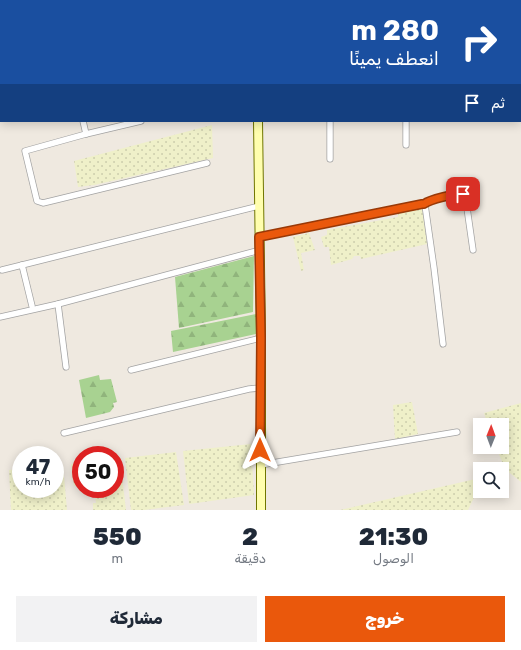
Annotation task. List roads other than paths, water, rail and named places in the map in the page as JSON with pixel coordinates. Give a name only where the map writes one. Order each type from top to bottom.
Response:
[{"type":"main road","points":[[258,122],[261,338],[261,510]]},
{"type":"street","points":[[83,122],[86,134]]},
{"type":"street","points":[[137,122],[25,151],[37,201],[43,203],[207,163]]},
{"type":"street","points":[[330,122],[330,159]]},
{"type":"street","points":[[406,122],[406,145]]},
{"type":"street","points":[[259,237],[424,204],[434,200],[465,194],[473,250]]},
{"type":"street","points":[[424,204],[434,268],[442,344]]},
{"type":"street","points":[[2,270],[259,206]]},
{"type":"street","points":[[0,317],[58,304],[260,250]]},
{"type":"street","points":[[22,265],[32,306]]},
{"type":"street","points":[[58,304],[66,367]]},
{"type":"street","points":[[131,370],[261,338]]},
{"type":"street","points":[[64,433],[249,389],[260,388]]},
{"type":"street","points":[[260,465],[457,432]]}]
